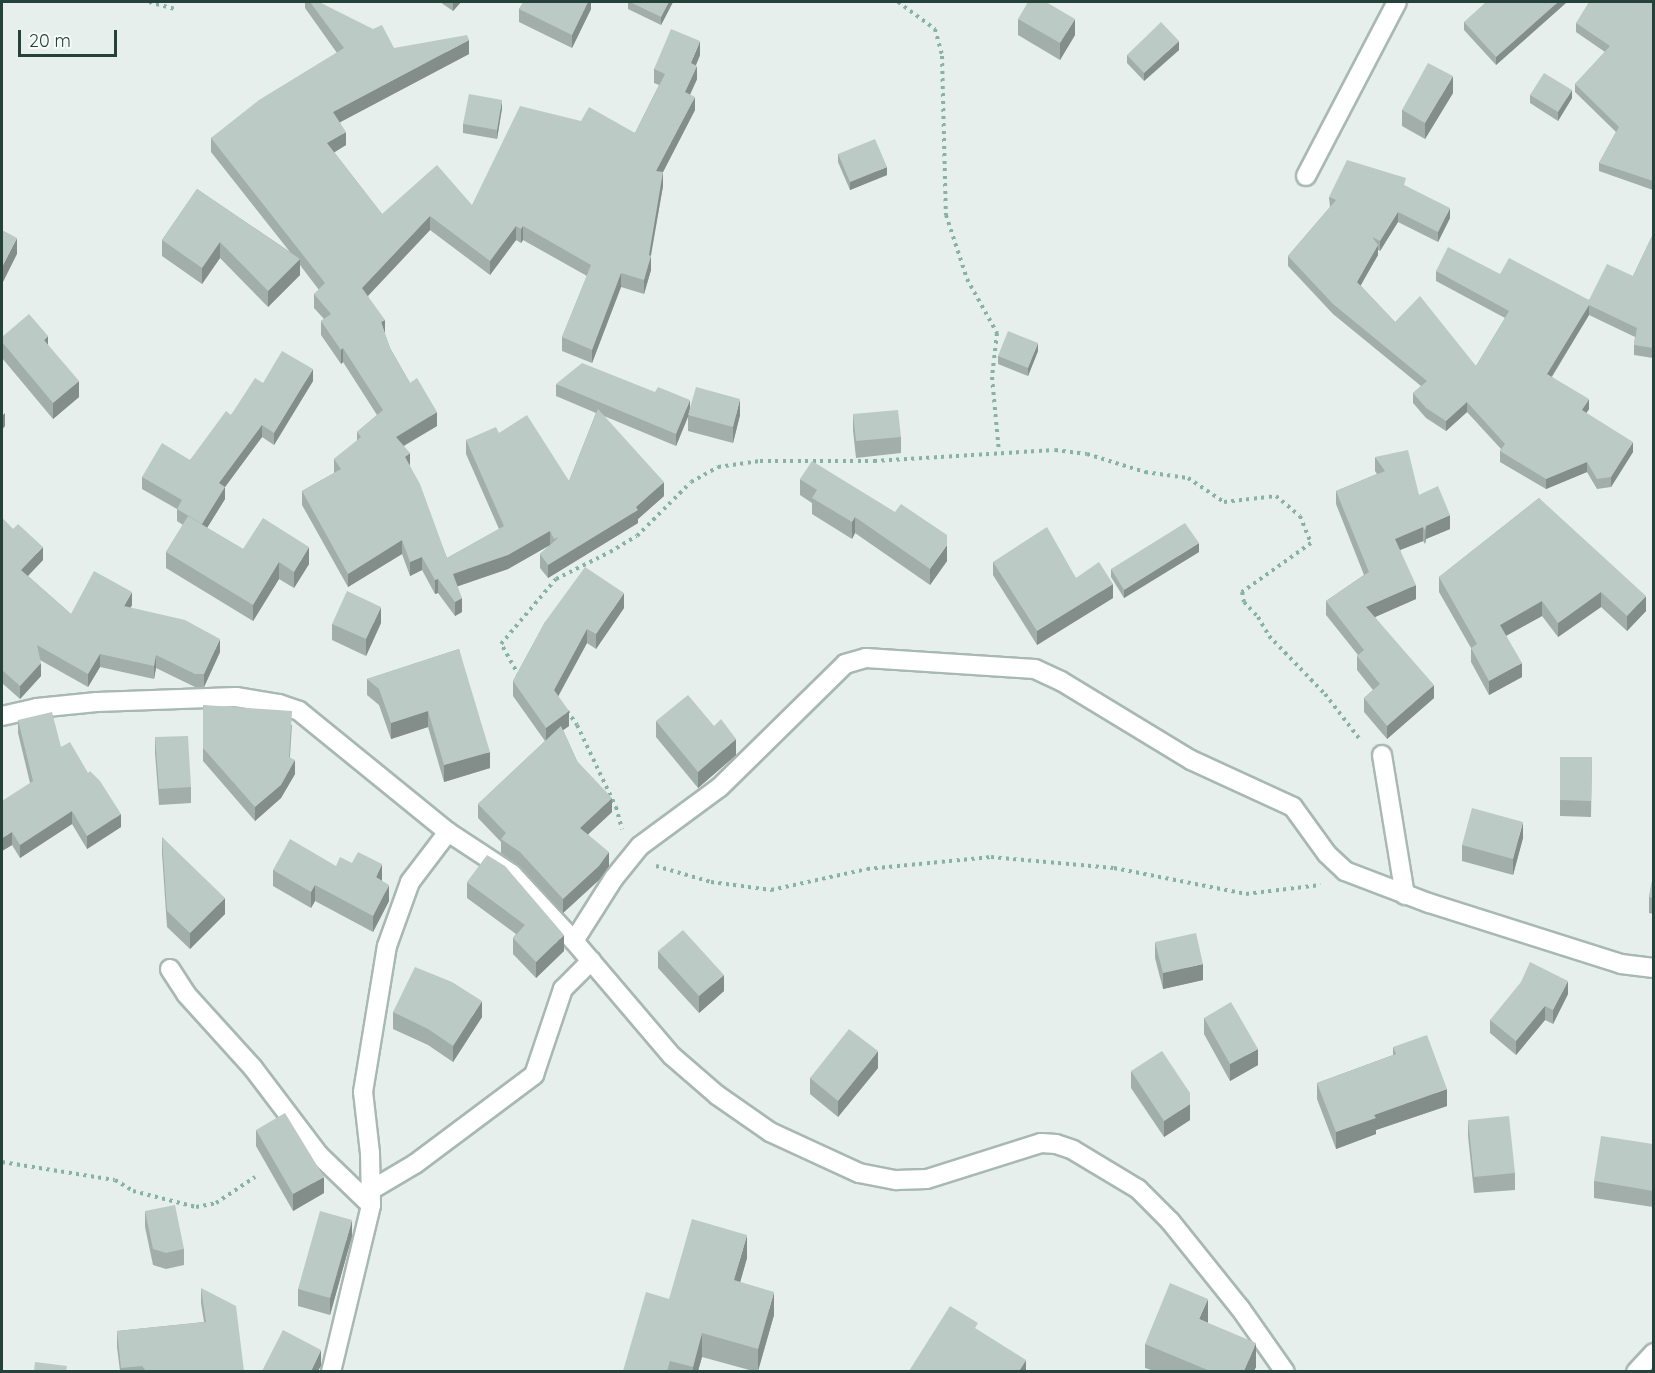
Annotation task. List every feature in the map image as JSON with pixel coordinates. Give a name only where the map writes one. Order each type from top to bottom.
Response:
[{"type":"street","points":[[1306,176],[1397,2]]},
{"type":"street","points":[[574,941],[628,858],[640,846],[720,787],[845,664],[866,658],[1035,669],[1061,681],[1191,760],[1293,807],[1327,854],[1345,871],[1405,894],[1621,964],[1653,968]]},
{"type":"street","points":[[2,716],[37,708],[136,700],[236,697],[279,704],[298,711],[448,832],[512,874],[574,941],[672,1056],[717,1095],[770,1132],[860,1173],[896,1180],[927,1179],[1041,1143],[1056,1144],[1087,1157],[1138,1190],[1170,1221],[1240,1308],[1286,1371]]},
{"type":"street","points":[[1382,755],[1405,894]]},
{"type":"street","points":[[331,1371],[371,1198],[370,1153],[363,1092],[387,946],[410,882],[448,832]]},
{"type":"street","points":[[371,1198],[534,1075],[563,989],[591,961]]},
{"type":"street","points":[[170,969],[186,994],[253,1068],[319,1155],[371,1198]]},
{"type":"street","points":[[1636,1371],[1653,1353]]},
{"type":"path","points":[[149,2],[175,9]]},
{"type":"path","points":[[898,2],[935,29],[942,56],[946,215],[967,279],[997,333],[992,377],[999,452]]},
{"type":"path","points":[[529,681],[520,677],[501,644],[556,579],[637,536],[691,482],[717,467],[760,461],[874,461],[1055,450],[1087,454],[1145,472],[1188,478],[1224,502],[1276,496],[1300,516],[1311,543],[1242,592],[1244,602],[1258,617],[1269,636],[1325,694],[1362,742],[1382,755]]},
{"type":"path","points":[[561,703],[577,725],[616,807],[628,858],[711,882],[771,890],[867,869],[991,857],[1114,868],[1246,894],[1362,879]]},
{"type":"path","points":[[2,1162],[115,1180],[133,1191],[196,1207],[216,1203],[255,1177]]},
{"type":"building","points":[[310,2],[319,2],[373,29],[382,25],[394,48],[467,35],[469,40],[333,112],[346,132],[327,143],[382,214],[437,165],[472,205],[520,106],[581,121],[589,107],[635,133],[665,74],[654,69],[671,29],[700,41],[691,63],[697,66],[685,92],[695,97],[656,171],[663,172],[649,255],[651,256],[644,280],[621,273],[592,350],[562,337],[591,265],[523,226],[521,229],[516,226],[490,261],[430,216],[362,288],[385,320],[381,322],[390,348],[410,383],[417,378],[437,412],[396,437],[410,453],[405,457],[420,484],[447,558],[504,526],[466,440],[496,427],[499,433],[527,415],[569,481],[598,409],[664,482],[636,507],[638,510],[548,565],[540,554],[559,537],[554,539],[550,531],[508,555],[453,574],[462,598],[455,602],[438,579],[435,580],[422,557],[410,562],[402,540],[348,574],[302,491],[341,469],[334,459],[361,437],[357,432],[383,410],[343,348],[341,350],[321,321],[331,314],[314,294],[325,283],[211,138],[259,100],[344,48]]},
{"type":"building","points":[[524,2],[588,2],[572,35],[519,9]]},
{"type":"building","points":[[630,2],[669,2],[661,17]]},
{"type":"building","points":[[1028,2],[1046,2],[1075,19],[1060,43],[1018,19]]},
{"type":"building","points":[[1486,2],[1558,2],[1496,57],[1464,22]]},
{"type":"building","points":[[1589,2],[1653,2],[1653,181],[1599,163],[1619,127],[1575,84],[1610,46],[1576,23]]},
{"type":"building","points":[[1161,22],[1179,41],[1144,73],[1127,55]]},
{"type":"building","points":[[1428,63],[1453,76],[1425,123],[1402,110]]},
{"type":"building","points":[[1544,73],[1572,90],[1558,112],[1530,95]]},
{"type":"building","points":[[469,94],[502,100],[497,130],[463,124]]},
{"type":"building","points":[[875,139],[887,167],[850,182],[838,154]]},
{"type":"building","points":[[1347,160],[1406,178],[1404,185],[1450,208],[1438,232],[1398,212],[1380,241],[1372,237],[1378,245],[1357,282],[1395,322],[1420,296],[1476,366],[1509,311],[1436,271],[1448,247],[1500,274],[1509,258],[1589,300],[1607,264],[1633,276],[1653,234],[1653,348],[1634,345],[1637,328],[1589,305],[1547,374],[1589,399],[1582,410],[1633,442],[1611,477],[1597,479],[1587,462],[1546,479],[1500,451],[1505,444],[1467,402],[1446,421],[1426,408],[1413,393],[1427,381],[1333,304],[1288,256],[1336,200],[1329,197]]},
{"type":"building","points":[[197,189],[300,259],[268,291],[220,242],[202,268],[162,240]]},
{"type":"building","points":[[2,230],[17,238],[2,267]]},
{"type":"building","points":[[29,314],[48,336],[44,340],[79,381],[53,403],[2,342],[2,337]]},
{"type":"building","points":[[1008,331],[1038,343],[1028,368],[998,356]]},
{"type":"building","points":[[282,351],[313,369],[274,433],[262,425],[219,483],[225,487],[202,524],[177,509],[182,500],[142,477],[162,443],[190,460],[226,411],[231,415],[255,378],[263,383]]},
{"type":"building","points":[[582,363],[655,392],[658,387],[690,400],[676,434],[556,384]]},
{"type":"building","points":[[696,387],[740,399],[733,427],[688,415]]},
{"type":"building","points":[[898,410],[901,437],[856,441],[853,414]]},
{"type":"building","points":[[1408,450],[1419,495],[1438,486],[1450,515],[1426,526],[1425,530],[1423,527],[1395,539],[1416,585],[1366,607],[1434,685],[1387,726],[1364,698],[1380,684],[1357,656],[1364,650],[1326,601],[1369,572],[1336,491],[1385,471],[1375,457]]},
{"type":"building","points":[[812,461],[895,512],[901,504],[947,535],[947,545],[930,569],[855,517],[852,522],[812,498],[817,490],[800,479]]},
{"type":"building","points":[[1539,498],[1646,596],[1627,616],[1601,592],[1558,623],[1542,601],[1500,625],[1522,663],[1489,681],[1471,648],[1477,644],[1439,577]]},
{"type":"building","points":[[188,516],[243,549],[263,518],[309,547],[294,572],[279,562],[253,605],[166,552]]},
{"type":"building","points":[[2,518],[13,529],[18,524],[43,547],[21,570],[71,614],[94,571],[132,592],[124,606],[185,620],[220,639],[204,674],[195,674],[156,655],[154,666],[100,654],[88,674],[37,645],[41,663],[20,686],[2,670]]},
{"type":"building","points":[[1185,523],[1199,543],[1124,590],[1111,569]]},
{"type":"building","points":[[1047,527],[1076,578],[1099,562],[1113,584],[1037,631],[993,562]]},
{"type":"building","points":[[585,567],[624,593],[596,634],[587,629],[554,690],[569,711],[546,728],[513,681],[545,622]]},
{"type":"building","points":[[347,591],[381,607],[366,639],[332,624]]},
{"type":"building","points":[[459,649],[490,752],[444,765],[428,711],[391,723],[379,689],[367,679]]},
{"type":"building","points":[[688,695],[714,726],[721,719],[736,739],[698,772],[656,721]]},
{"type":"building","points":[[203,705],[292,711],[289,757],[295,760],[281,785],[255,807],[203,748]]},
{"type":"building","points":[[52,712],[61,747],[70,742],[88,773],[90,771],[100,781],[121,814],[87,836],[72,811],[20,845],[12,832],[2,838],[2,801],[33,781],[18,720]]},
{"type":"building","points":[[561,726],[577,761],[612,798],[580,828],[609,852],[599,866],[563,899],[520,852],[501,839],[506,833],[478,804]]},
{"type":"building","points":[[188,736],[191,787],[159,789],[155,737]]},
{"type":"building","points":[[1560,757],[1592,757],[1591,801],[1560,800]]},
{"type":"building","points":[[1472,808],[1523,822],[1513,859],[1462,845]]},
{"type":"building","points":[[162,837],[225,898],[190,933],[167,911]]},
{"type":"building","points":[[290,839],[336,866],[340,857],[352,863],[358,852],[382,864],[376,877],[389,885],[373,916],[315,885],[311,892],[273,870]]},
{"type":"building","points":[[487,855],[505,866],[564,935],[536,962],[513,938],[525,925],[467,882]]},
{"type":"building","points":[[1653,876],[1653,898],[1649,897]]},
{"type":"building","points":[[683,930],[724,975],[699,996],[658,951]]},
{"type":"building","points":[[1196,933],[1203,964],[1163,973],[1155,942]]},
{"type":"building","points":[[1530,962],[1568,981],[1553,1010],[1545,1006],[1516,1041],[1490,1020],[1521,982]]},
{"type":"building","points":[[415,967],[452,982],[482,1001],[453,1046],[428,1029],[393,1012]]},
{"type":"building","points":[[1231,1002],[1258,1049],[1230,1064],[1204,1018]]},
{"type":"building","points":[[849,1029],[878,1051],[838,1101],[810,1078]]},
{"type":"building","points":[[1427,1035],[1447,1089],[1374,1115],[1376,1118],[1336,1132],[1317,1083],[1396,1054],[1393,1047]]},
{"type":"building","points":[[1162,1051],[1190,1093],[1190,1104],[1164,1121],[1131,1071]]},
{"type":"building","points":[[285,1113],[324,1177],[293,1194],[256,1130]]},
{"type":"building","points":[[1509,1116],[1515,1173],[1474,1177],[1468,1120]]},
{"type":"building","points":[[1601,1136],[1653,1144],[1653,1191],[1594,1181]]},
{"type":"building","points":[[175,1205],[184,1249],[166,1253],[153,1249],[145,1211]]},
{"type":"building","points":[[320,1211],[352,1220],[330,1298],[298,1289]]},
{"type":"building","points":[[692,1219],[747,1235],[734,1280],[774,1292],[758,1349],[702,1333],[693,1367],[670,1361],[667,1371],[623,1371],[646,1292],[669,1299]]},
{"type":"building","points":[[1170,1283],[1208,1299],[1199,1319],[1256,1343],[1244,1371],[1210,1371],[1145,1344]]},
{"type":"building","points":[[201,1288],[236,1306],[244,1371],[146,1371],[142,1366],[121,1368],[117,1331],[206,1322]]},
{"type":"building","points":[[950,1306],[978,1323],[975,1328],[1026,1360],[1019,1371],[909,1371]]},
{"type":"building","points":[[283,1330],[321,1350],[311,1371],[262,1371]]},
{"type":"building","points":[[35,1362],[67,1366],[66,1371],[34,1371]]}]
